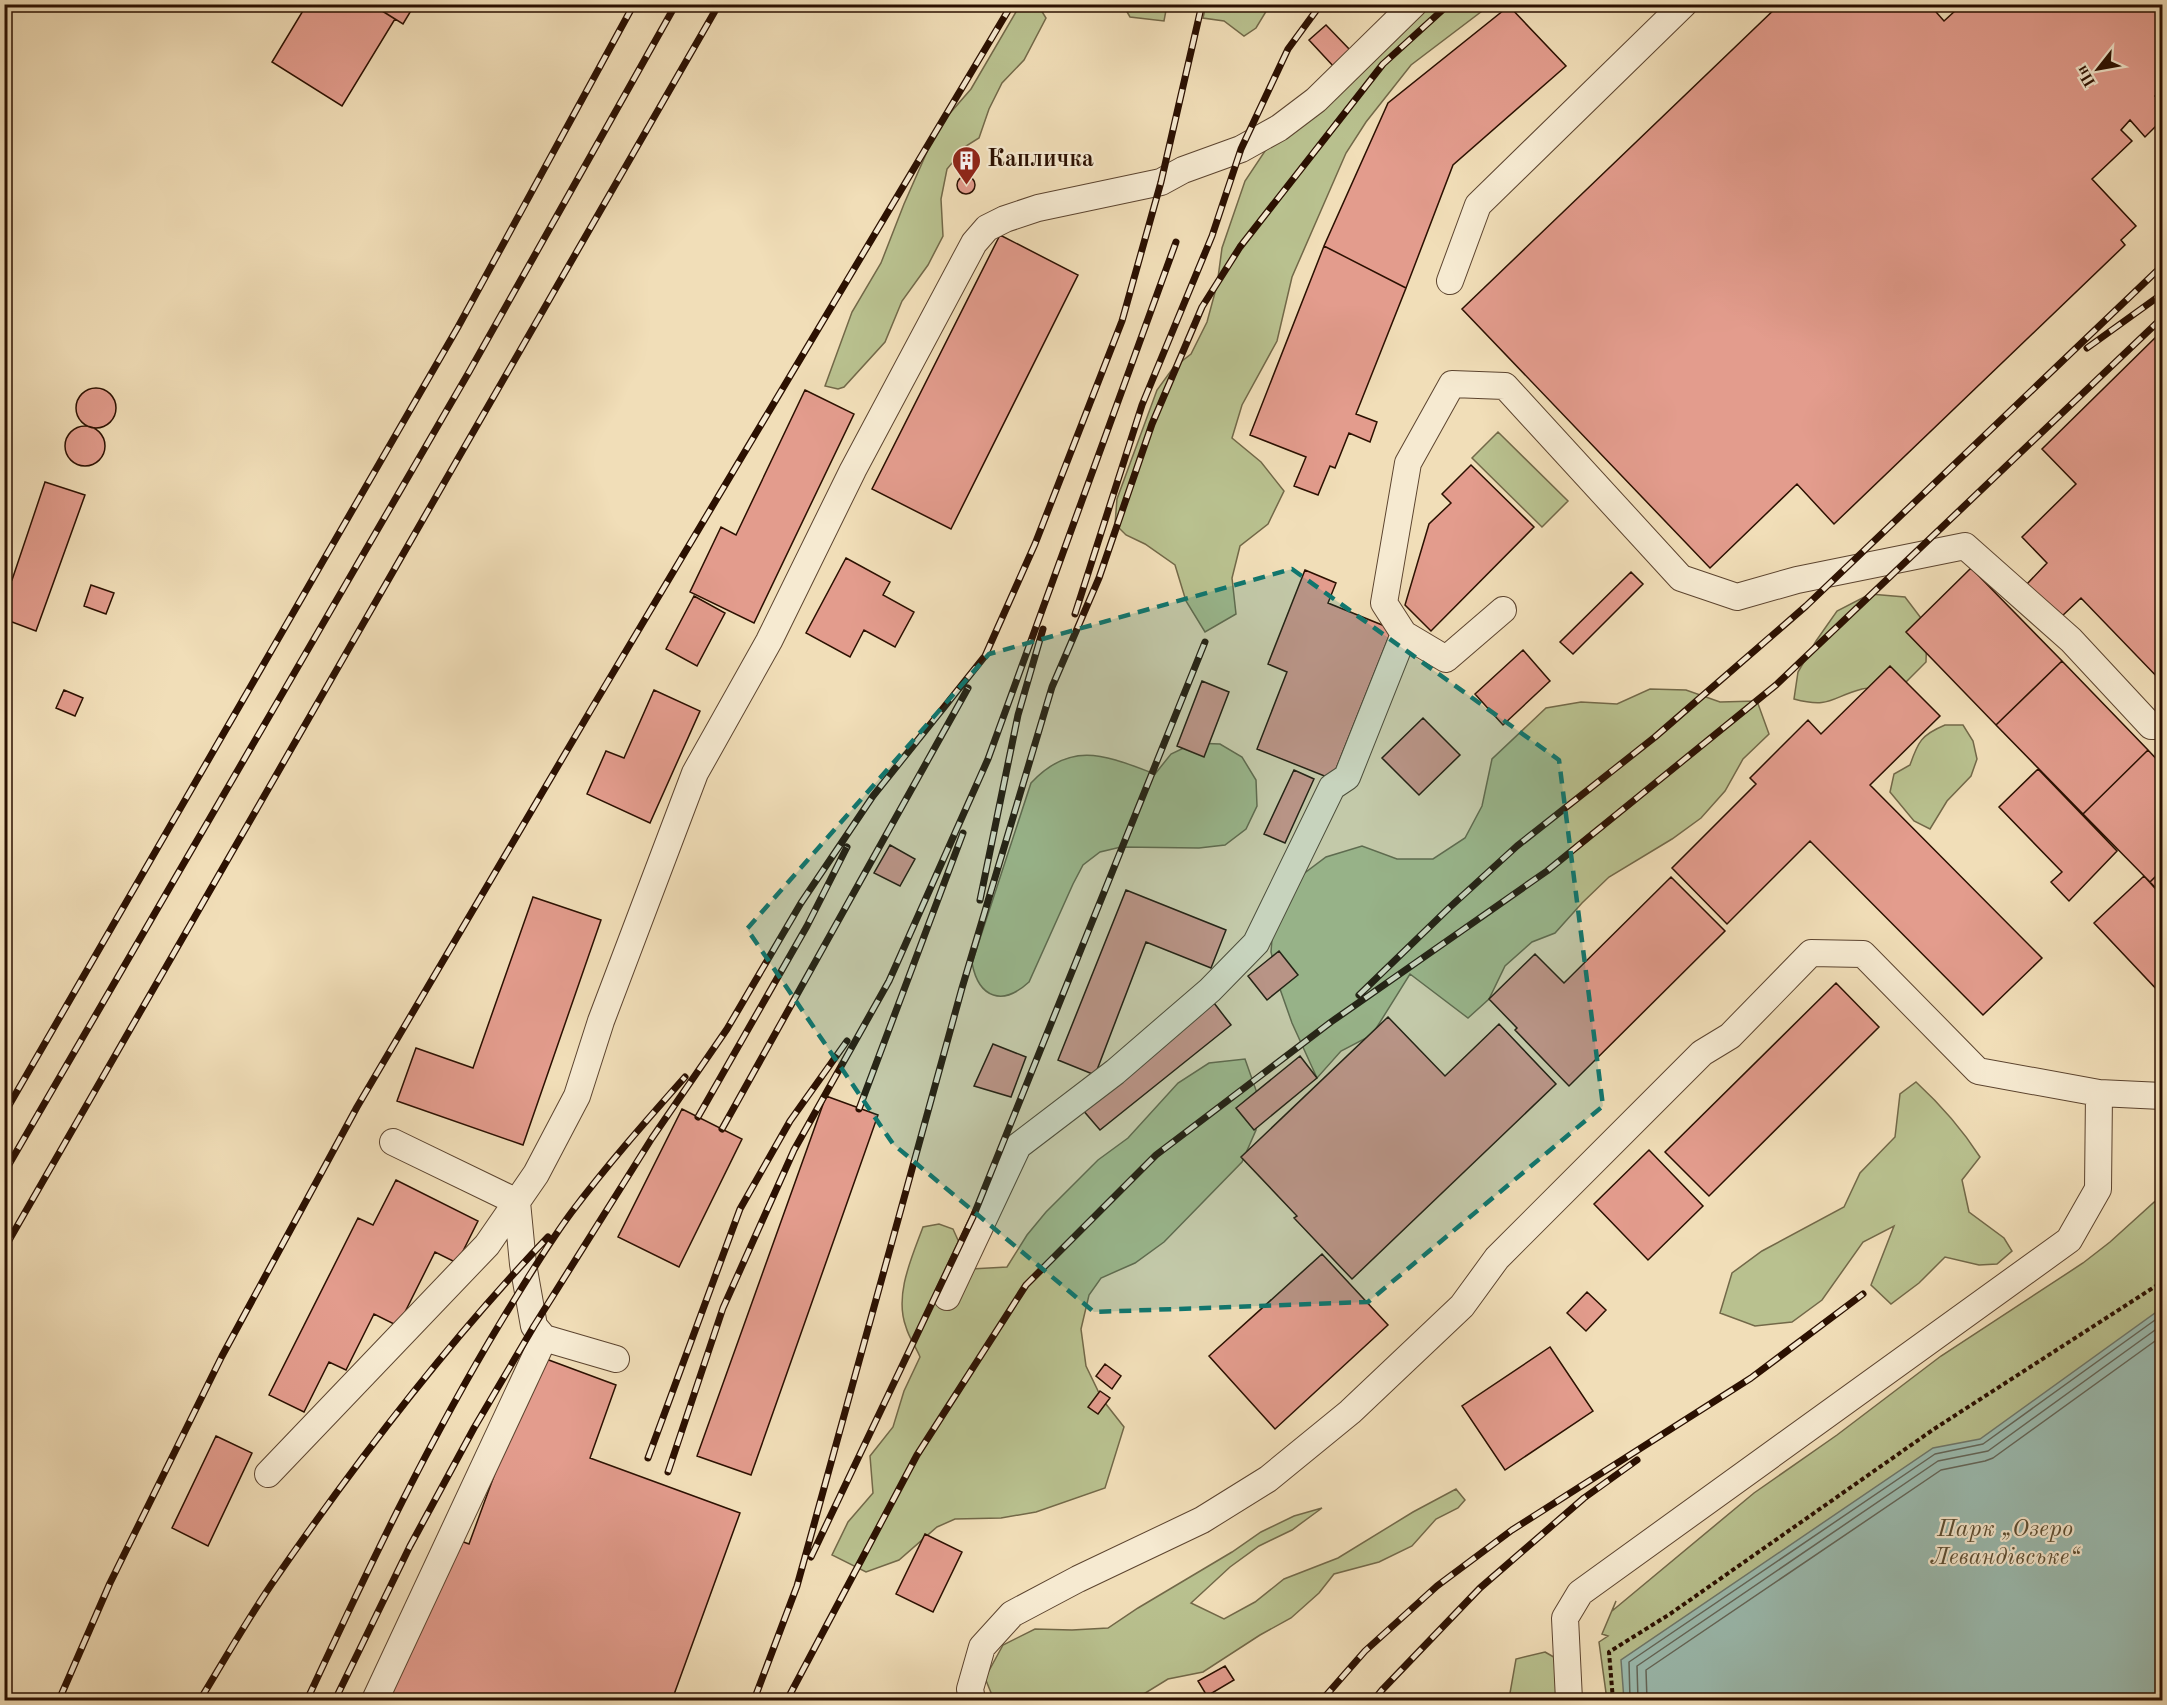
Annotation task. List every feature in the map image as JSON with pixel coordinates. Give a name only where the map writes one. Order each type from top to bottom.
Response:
[{"type":"lane","points":[[268,1474],[487,1245],[536,1174],[577,1096],[601,1022],[695,773],[770,641],[853,470],[975,243],[987,228],[1005,219],[1038,208],[1161,182],[1183,170],[1241,149],[1269,133],[1316,100],[1414,4]]},
{"type":"lane","points":[[1450,281],[1478,205],[1684,4]]},
{"type":"lane","points":[[1503,610],[1446,659],[1404,633],[1384,603],[1408,463],[1452,384],[1505,386],[1681,578],[1737,597],[1797,580],[1965,546],[2071,640],[2151,726],[2163,726]]},
{"type":"lane","points":[[947,1297],[1018,1146],[1115,1072],[1210,990],[1256,943],[1332,787],[1347,777],[1404,633]]},
{"type":"lane","points":[[972,1701],[970,1689],[982,1647],[1012,1614],[1078,1579],[1202,1520],[1268,1479],[1350,1412],[1462,1306],[1497,1258],[1702,1053],[1730,1036],[1811,953],[1863,954],[1978,1071],[2099,1093],[2163,1096]]},
{"type":"lane","points":[[1569,1701],[1565,1618],[1580,1593],[2069,1240],[2098,1190],[2099,1093]]},
{"type":"lane","points":[[393,1142],[517,1202]]},
{"type":"lane","points":[[517,1202],[523,1264],[534,1326],[544,1338],[616,1359]]},
{"type":"lane","points":[[375,1701],[544,1338]]},
{"type":"path","points":[[1613,1701],[1609,1652],[1670,1614],[1934,1429],[2163,1282]]},
{"type":"highlighted area","points":[[1292,569],[1559,760],[1603,1106],[1368,1302],[1094,1312],[893,1144],[747,929],[989,654]]},
{"type":"green space","points":[[1206,4],[1270,5],[1256,28],[1244,36],[1224,21],[1203,18]]},
{"type":"green space","points":[[1020,5],[1038,5],[1046,18],[1024,60],[1002,83],[989,109],[979,138],[966,146],[947,169],[941,199],[943,236],[928,265],[902,301],[885,342],[844,387],[838,389],[825,386],[852,312],[881,263],[938,127],[971,89]]},
{"type":"green space","points":[[1123,5],[1167,5],[1164,21],[1130,17]]},
{"type":"green space","points":[[1425,5],[1490,5],[1411,65],[1366,122],[1346,153],[1292,277],[1277,341],[1242,405],[1232,438],[1261,462],[1284,491],[1268,524],[1240,546],[1232,578],[1236,614],[1205,632],[1186,601],[1175,565],[1145,544],[1126,535],[1115,524],[1117,499],[1157,390],[1173,368],[1191,354],[1207,322],[1217,285],[1222,248],[1245,181],[1265,151],[1293,129]]},
{"type":"green space","points":[[1498,432],[1568,501],[1542,527],[1472,458]]},
{"type":"green space","points":[[1870,594],[1905,597],[1927,626],[1926,662],[1900,688],[1867,688],[1830,701],[1816,703],[1794,699],[1798,672],[1837,611]]},
{"type":"green space","points":[[1650,689],[1686,690],[1720,702],[1757,701],[1769,734],[1743,759],[1725,791],[1701,818],[1672,839],[1609,877],[1555,933],[1532,942],[1505,966],[1489,999],[1468,1018],[1410,974],[1372,1035],[1341,1051],[1317,1078],[1292,1023],[1280,989],[1271,952],[1274,912],[1294,881],[1326,857],[1362,846],[1397,859],[1433,859],[1465,838],[1482,806],[1492,759],[1546,708],[1581,702],[1617,704]]},
{"type":"green space","points":[[1945,725],[1963,725],[1973,741],[1977,759],[1971,776],[1947,801],[1930,829],[1914,821],[1890,792],[1894,774],[1910,765],[1921,740]]},
{"type":"green space","points":[[1194,743],[1220,744],[1242,757],[1256,780],[1257,806],[1246,829],[1225,845],[1199,848],[1121,847],[1100,852],[1083,865],[1029,982],[1019,990],[1001,996],[986,991],[975,975],[972,963],[1031,783],[1046,769],[1061,760],[1076,756],[1105,757],[1155,774],[1171,754]]},
{"type":"green space","points":[[1245,1059],[1257,1093],[1256,1130],[1242,1162],[1164,1242],[1135,1263],[1101,1278],[1089,1295],[1081,1329],[1086,1366],[1102,1399],[1124,1427],[1105,1488],[1036,1512],[1001,1518],[955,1519],[937,1527],[899,1560],[866,1572],[832,1555],[848,1522],[873,1493],[870,1456],[893,1427],[904,1391],[920,1357],[907,1331],[902,1302],[906,1276],[923,1227],[939,1224],[953,1229],[971,1269],[1007,1267],[1027,1235],[1046,1212],[1098,1160],[1128,1138],[1178,1083],[1209,1063]]},
{"type":"green space","points":[[1916,1082],[1951,1118],[1980,1157],[1962,1180],[1969,1212],[2004,1238],[2012,1251],[1997,1264],[1979,1265],[1945,1257],[1919,1283],[1891,1304],[1871,1285],[1894,1226],[1863,1242],[1822,1300],[1792,1322],[1755,1326],[1720,1313],[1732,1273],[1762,1251],[1844,1207],[1860,1173],[1895,1137],[1900,1094]]},
{"type":"green space","name":"Парк „Озеро Левандівське“","points":[[2162,1195],[2162,1700],[1607,1700],[1599,1642],[1608,1636],[1602,1634],[1616,1601],[1612,1611],[1754,1493],[1837,1435],[1941,1356],[2083,1263]]},
{"type":"green space","points":[[1456,1489],[1465,1500],[1458,1508],[1436,1519],[1412,1546],[1379,1562],[1334,1574],[1319,1593],[1291,1618],[1203,1672],[1168,1679],[1134,1700],[994,1700],[985,1678],[1003,1645],[1035,1629],[1108,1628],[1261,1532],[1294,1516],[1322,1508],[1292,1530],[1259,1546],[1230,1567],[1191,1603],[1224,1619],[1255,1602],[1284,1579],[1338,1558],[1413,1512]]},
{"type":"green space","points":[[1545,1652],[1559,1660],[1557,1700],[1510,1700],[1516,1659]]},
{"type":"water","name":"Парк „Озеро Левандівське“","points":[[2162,1308],[2162,1700],[1624,1700],[1621,1660],[1933,1448],[1980,1439]]},
{"type":"building","points":[[307,4],[371,4],[395,19],[342,106],[272,62]]},
{"type":"building","points":[[371,4],[415,4],[403,24]]},
{"type":"building","points":[[1780,4],[1929,4],[1944,21],[1956,10],[1950,4],[2162,4],[2162,89],[2155,96],[2162,104],[2162,120],[2145,137],[2130,120],[2121,130],[2132,141],[2092,179],[2136,226],[2121,240],[2125,245],[1834,524],[1797,484],[1710,568],[1462,309]]},
{"type":"building","points":[[1509,6],[1566,66],[1453,165],[1406,288],[1324,246],[1388,103]]},
{"type":"building","points":[[1326,25],[1352,52],[1335,68],[1309,40]]},
{"type":"building","name":"Капличка","points":[[966,176],[972,179],[975,185],[972,191],[966,194],[960,191],[957,185],[960,179]]},
{"type":"building","points":[[1000,235],[1078,275],[951,529],[872,489]]},
{"type":"building","points":[[1324,246],[1406,288],[1356,414],[1377,422],[1370,442],[1349,433],[1335,468],[1330,466],[1318,495],[1294,486],[1306,457],[1250,435]]},
{"type":"building","points":[[2162,331],[2162,682],[2081,598],[2060,618],[2027,584],[2047,563],[2022,537],[2076,484],[2042,449]]},
{"type":"building","points":[[96,388],[104,389],[110,394],[115,400],[115,416],[110,422],[104,427],[96,428],[88,427],[82,422],[77,416],[76,408],[77,400],[82,394],[88,389]]},
{"type":"building","points":[[805,390],[854,414],[754,623],[690,592],[721,527],[736,535]]},
{"type":"building","points":[[85,426],[93,427],[99,432],[104,438],[104,454],[99,460],[93,465],[85,466],[77,465],[71,460],[66,454],[65,446],[66,438],[71,432],[77,427]]},
{"type":"building","points":[[1471,465],[1534,527],[1431,631],[1405,605],[1429,524],[1451,503],[1442,494]]},
{"type":"building","points":[[45,482],[85,495],[36,631],[4,619],[4,577],[12,580]]},
{"type":"building","points":[[846,558],[890,582],[883,595],[914,612],[895,647],[864,630],[850,657],[806,633]]},
{"type":"building","points":[[1971,568],[2062,661],[1996,725],[1906,632]]},
{"type":"building","points":[[1305,570],[1336,583],[1328,603],[1392,629],[1332,779],[1257,749],[1287,672],[1268,664]]},
{"type":"building","points":[[1631,572],[1643,584],[1573,654],[1560,642]]},
{"type":"building","points":[[91,585],[114,593],[106,614],[84,606]]},
{"type":"building","points":[[694,596],[725,613],[697,666],[666,649]]},
{"type":"building","points":[[1523,650],[1550,681],[1503,725],[1475,694]]},
{"type":"building","points":[[2062,661],[2148,750],[2083,814],[1996,725]]},
{"type":"building","points":[[1890,666],[1940,716],[1870,785],[2042,958],[1983,1015],[1810,841],[1727,924],[1672,868],[1756,784],[1750,778],[1808,720],[1821,734]]},
{"type":"building","points":[[1202,681],[1229,692],[1204,757],[1177,746]]},
{"type":"building","points":[[64,690],[83,698],[75,716],[56,708]]},
{"type":"building","points":[[654,690],[700,711],[650,823],[587,794],[606,751],[624,758]]},
{"type":"building","points":[[1423,718],[1460,755],[1419,795],[1382,758]]},
{"type":"building","points":[[2148,750],[2162,765],[2162,870],[2150,882],[2083,814]]},
{"type":"building","points":[[2038,769],[2117,851],[2069,901],[2051,882],[2062,872],[1999,807]]},
{"type":"building","points":[[1294,770],[1314,779],[1285,843],[1264,834]]},
{"type":"building","points":[[890,845],[915,859],[900,886],[874,873]]},
{"type":"building","points":[[2162,870],[2162,895],[2150,882]]},
{"type":"building","points":[[2144,876],[2162,896],[2162,995],[2094,923]]},
{"type":"building","points":[[1671,877],[1725,931],[1569,1086],[1515,1030],[1517,1028],[1489,999],[1535,954],[1564,983]]},
{"type":"building","points":[[1126,890],[1226,930],[1211,968],[1146,942],[1095,1075],[1058,1060]]},
{"type":"building","points":[[533,897],[601,920],[523,1145],[397,1101],[416,1048],[473,1068]]},
{"type":"building","points":[[1279,951],[1298,975],[1267,1000],[1248,976]]},
{"type":"building","points":[[1836,983],[1879,1027],[1709,1196],[1665,1152]]},
{"type":"building","points":[[1214,1003],[1231,1025],[1100,1130],[1082,1109]]},
{"type":"building","points":[[1388,1017],[1445,1076],[1499,1024],[1556,1084],[1352,1279],[1294,1218],[1297,1216],[1241,1157]]},
{"type":"building","points":[[993,1044],[1026,1057],[1011,1097],[974,1086]]},
{"type":"building","points":[[1300,1056],[1317,1078],[1254,1130],[1236,1108]]},
{"type":"building","points":[[826,1096],[878,1115],[751,1475],[697,1456]]},
{"type":"building","points":[[682,1109],[742,1139],[679,1267],[618,1237]]},
{"type":"building","points":[[1649,1150],[1703,1206],[1648,1260],[1594,1204]]},
{"type":"building","points":[[396,1180],[478,1221],[457,1263],[435,1252],[398,1326],[374,1314],[346,1370],[329,1362],[304,1412],[269,1395],[358,1218],[373,1225]]},
{"type":"building","points":[[1322,1254],[1388,1325],[1275,1429],[1209,1356]]},
{"type":"building","points":[[1587,1292],[1606,1310],[1586,1331],[1567,1313]]},
{"type":"building","points":[[1550,1347],[1593,1411],[1505,1470],[1462,1406]]},
{"type":"building","points":[[538,1356],[616,1385],[590,1458],[740,1513],[672,1700],[387,1700],[447,1536],[469,1544]]},
{"type":"building","points":[[1105,1364],[1121,1376],[1112,1389],[1096,1376]]},
{"type":"building","points":[[1100,1391],[1110,1398],[1098,1414],[1088,1407]]},
{"type":"building","points":[[216,1436],[252,1453],[208,1546],[172,1528]]},
{"type":"building","points":[[925,1534],[962,1552],[933,1612],[896,1594]]},
{"type":"building","points":[[1225,1666],[1234,1680],[1207,1696],[1198,1681]]},
{"type":"railway","points":[[4,1114],[458,327],[634,4]]},
{"type":"railway","points":[[4,1173],[469,372],[676,4]]},
{"type":"railway","points":[[4,1249],[719,4]]},
{"type":"railway","points":[[59,1700],[110,1583],[222,1356],[357,1107],[1012,4]]},
{"type":"railway","points":[[335,1700],[410,1546],[474,1428],[534,1326],[652,1138],[727,1029],[801,903],[873,796],[985,656],[1035,544],[1122,321],[1161,182],[1202,4]]},
{"type":"railway","points":[[1075,614],[1142,405],[1212,236],[1241,149],[1288,49],[1321,4]]},
{"type":"railway","points":[[754,1700],[797,1586],[962,988],[1052,687],[1099,578],[1152,424],[1202,307],[1240,247],[1383,64],[1449,4]]},
{"type":"railway","points":[[668,1472],[723,1308],[794,1150],[889,981],[988,759],[1176,242]]},
{"type":"railway","points":[[1359,995],[1517,846],[1655,737],[1806,606],[2162,266]]},
{"type":"railway","points":[[2087,348],[2162,294]]},
{"type":"railway","points":[[787,1700],[917,1455],[1026,1285],[1156,1155],[1331,1022],[1547,871],[1776,685],[2162,318]]},
{"type":"railway","points":[[980,900],[1018,715],[1043,629]]},
{"type":"railway","points":[[811,1557],[973,1217],[1205,642]]},
{"type":"railway","points":[[722,1129],[968,688]]},
{"type":"railway","points":[[859,1109],[963,833]]},
{"type":"railway","points":[[698,1117],[807,926],[847,847]]},
{"type":"railway","points":[[648,1458],[740,1209],[790,1121],[847,1041]]},
{"type":"railway","points":[[307,1700],[424,1460],[502,1320],[571,1213],[613,1160],[685,1077]]},
{"type":"railway","points":[[200,1700],[271,1585],[335,1494],[473,1319],[548,1237]]},
{"type":"railway","points":[[1322,1700],[1365,1651],[1437,1586],[1512,1530],[1751,1378],[1863,1294]]},
{"type":"railway","points":[[1374,1700],[1480,1588],[1584,1498],[1637,1460]]},
{"type":"place","name":"Капличка","points":[[966,186]]}]
